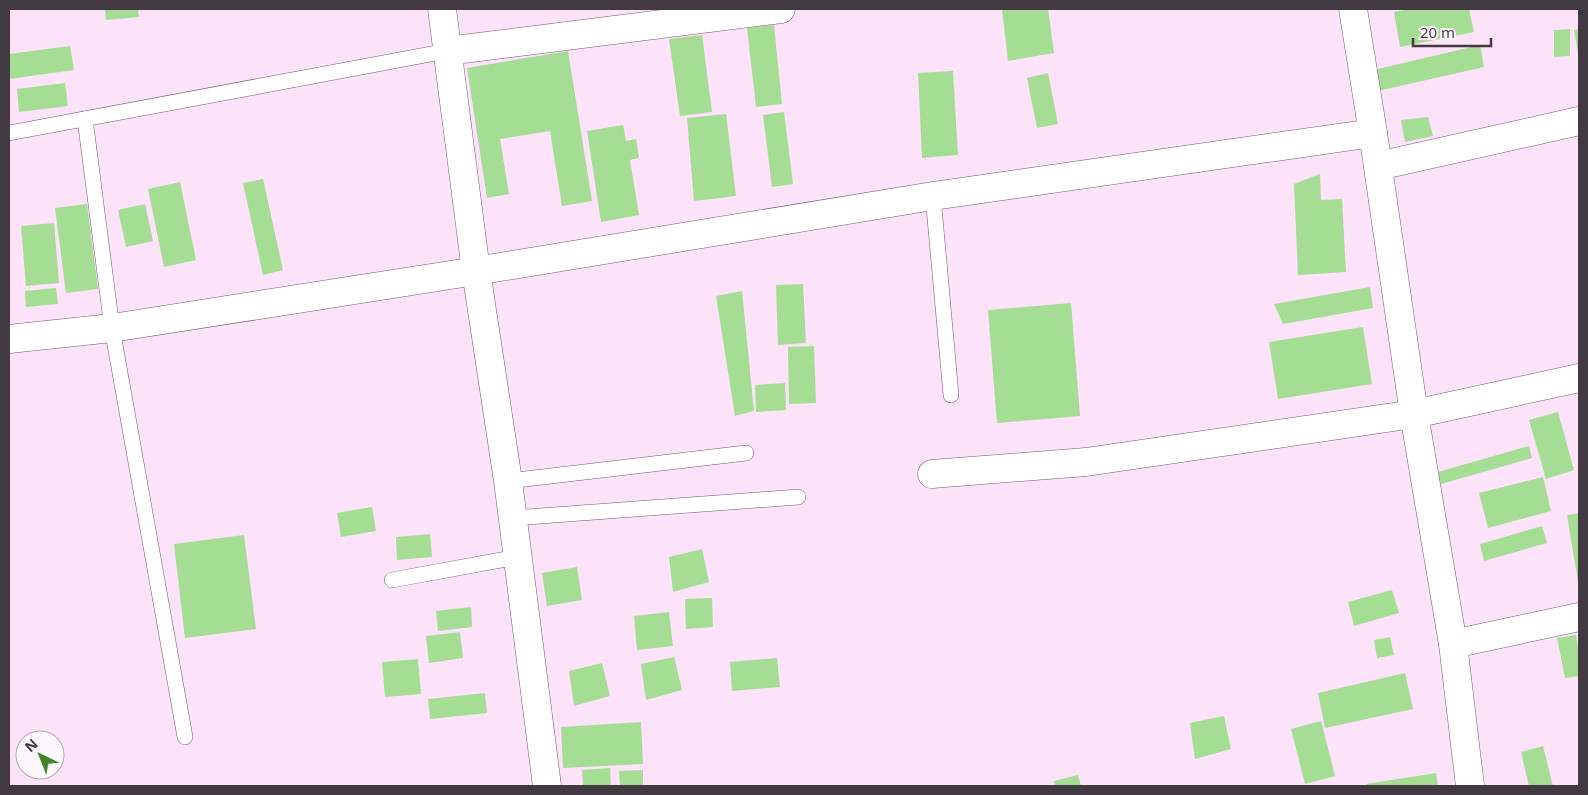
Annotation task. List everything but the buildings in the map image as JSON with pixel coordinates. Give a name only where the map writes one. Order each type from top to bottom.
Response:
[{"type":"street","points":[[442,9],[476,271],[508,481],[547,786]]},
{"type":"street","points":[[447,51],[781,9]]},
{"type":"street","points":[[1353,9],[1414,414],[1453,644],[1470,786]]},
{"type":"street","points":[[1378,166],[1579,121]]},
{"type":"street","points":[[9,339],[112,328],[476,271],[933,196],[1373,133]]},
{"type":"street","points":[[932,474],[1086,462],[1414,414],[1579,378]]},
{"type":"street","points":[[1453,644],[1579,617]]},
{"type":"lane","points":[[9,133],[447,51]]},
{"type":"lane","points":[[85,119],[112,328],[185,737]]},
{"type":"lane","points":[[933,196],[950,395]]},
{"type":"lane","points":[[508,481],[746,453]]},
{"type":"lane","points":[[513,518],[798,497]]},
{"type":"lane","points":[[392,580],[517,557]]}]
